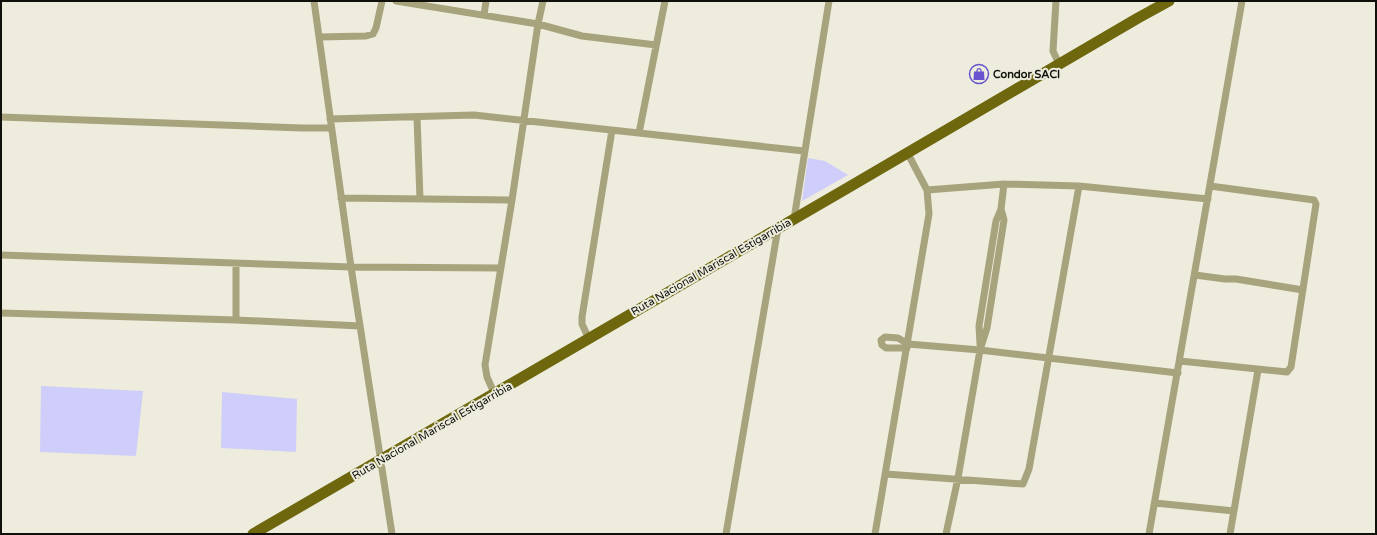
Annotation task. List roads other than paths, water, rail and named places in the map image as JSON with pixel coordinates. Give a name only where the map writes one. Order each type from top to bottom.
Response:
[{"type":"main road","name":"Ruta Nacional Mariscal Estigarribia","points":[[253,534],[495,395],[907,152],[1169,1]]},
{"type":"street","points":[[314,1],[351,267],[392,534]]},
{"type":"street","points":[[319,37],[366,36],[373,34],[376,28],[382,1]]},
{"type":"street","points":[[396,1],[422,3],[538,24],[582,36],[656,45]]},
{"type":"street","points":[[484,15],[486,1]]},
{"type":"street","points":[[495,395],[487,377],[485,365],[542,1]]},
{"type":"street","points":[[639,133],[665,1]]},
{"type":"street","points":[[794,219],[829,1]]},
{"type":"street","points":[[1056,1],[1053,51],[1059,64]]},
{"type":"street","points":[[1149,534],[1242,1]]},
{"type":"street","points":[[330,119],[474,115],[804,152]]},
{"type":"street","points":[[1,117],[331,128]]},
{"type":"street","points":[[417,117],[420,199]]},
{"type":"street","points":[[589,339],[582,324],[582,317],[612,130]]},
{"type":"street","points":[[875,534],[929,214],[926,190],[907,152]]},
{"type":"street","points":[[926,190],[1004,184],[1079,186],[1208,199]]},
{"type":"street","points":[[946,534],[958,478],[980,350],[979,326],[996,221],[1001,209],[1004,184]]},
{"type":"street","points":[[886,474],[958,478],[1023,484],[1029,469],[1079,186]]},
{"type":"street","points":[[1180,361],[1287,372],[1291,367],[1316,204],[1314,200],[1210,186]]},
{"type":"street","points":[[341,198],[512,200]]},
{"type":"street","points":[[726,534],[778,228]]},
{"type":"street","points":[[1,255],[351,267],[501,268]]},
{"type":"street","points":[[236,264],[236,320]]},
{"type":"street","points":[[1195,275],[1236,279],[1303,290]]},
{"type":"street","points":[[1,314],[236,320],[360,326]]},
{"type":"street","points":[[907,346],[980,350],[1178,373]]},
{"type":"street","points":[[1230,534],[1258,370]]},
{"type":"street","points":[[1155,503],[1234,512]]},
{"type":"place","name":"Condor SACI","points":[[979,74]]}]
